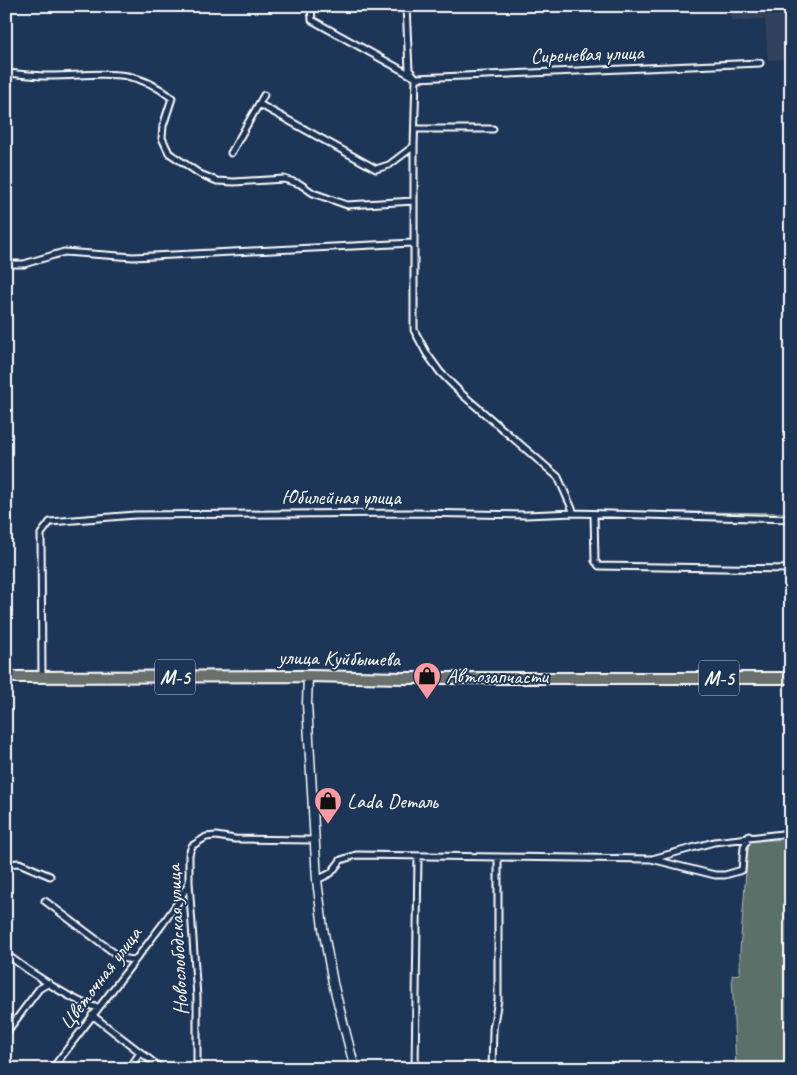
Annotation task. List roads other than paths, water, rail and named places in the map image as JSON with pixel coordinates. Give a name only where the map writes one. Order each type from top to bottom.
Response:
[{"type":"highway","name":"улица Куйбышева","points":[[6,677],[791,678]]},
{"type":"street","points":[[311,6],[312,20],[416,78]]},
{"type":"street","points":[[406,6],[409,70],[416,78],[414,330],[427,354],[440,372],[463,395],[558,478],[574,513]]},
{"type":"street","name":"Сиреневая улица","points":[[416,78],[760,63]]},
{"type":"street","points":[[6,74],[50,76],[115,73],[148,81],[172,98],[163,126],[162,138],[169,153],[200,174],[217,181],[284,180],[300,184],[313,193],[346,205],[414,201]]},
{"type":"street","points":[[231,153],[264,95]]},
{"type":"street","points":[[259,104],[376,169],[397,160],[414,146]]},
{"type":"street","points":[[416,129],[493,129]]},
{"type":"street","points":[[6,264],[24,264],[64,252],[133,257],[414,243]]},
{"type":"street","name":"Юбилейная улица","points":[[42,678],[41,534],[50,522],[135,515],[574,513],[791,519]]},
{"type":"street","points":[[594,514],[595,561],[599,566],[791,569]]},
{"type":"street","points":[[308,676],[307,704],[318,880],[334,983],[355,1069]]},
{"type":"street","points":[[651,859],[714,842],[749,836],[791,833]]},
{"type":"street","points":[[318,880],[331,873],[341,860],[348,857],[418,856],[651,859],[715,875],[725,875],[742,870],[744,847],[749,836]]},
{"type":"street","name":"Новослободская улица","points":[[197,1069],[197,997],[189,882],[189,854],[192,846],[206,837],[315,840]]},
{"type":"street","points":[[415,1069],[418,856]]},
{"type":"street","points":[[492,1069],[498,1000],[498,858]]},
{"type":"street","points":[[6,864],[19,863],[50,876]]},
{"type":"street","name":"Цветочная улица","points":[[52,1069],[133,960],[172,912],[189,882]]},
{"type":"street","points":[[45,901],[121,958],[133,960]]},
{"type":"street","points":[[6,954],[36,977],[50,983],[89,1007],[98,1007]]},
{"type":"street","points":[[6,1033],[39,989],[44,984],[50,983]]},
{"type":"street","points":[[92,1015],[162,1069]]},
{"type":"street","points":[[129,1069],[140,1053]]},
{"type":"place","name":"Автозапчасти","points":[[427,700]]},
{"type":"place","name":"Lada Dеталь","points":[[328,825]]}]
